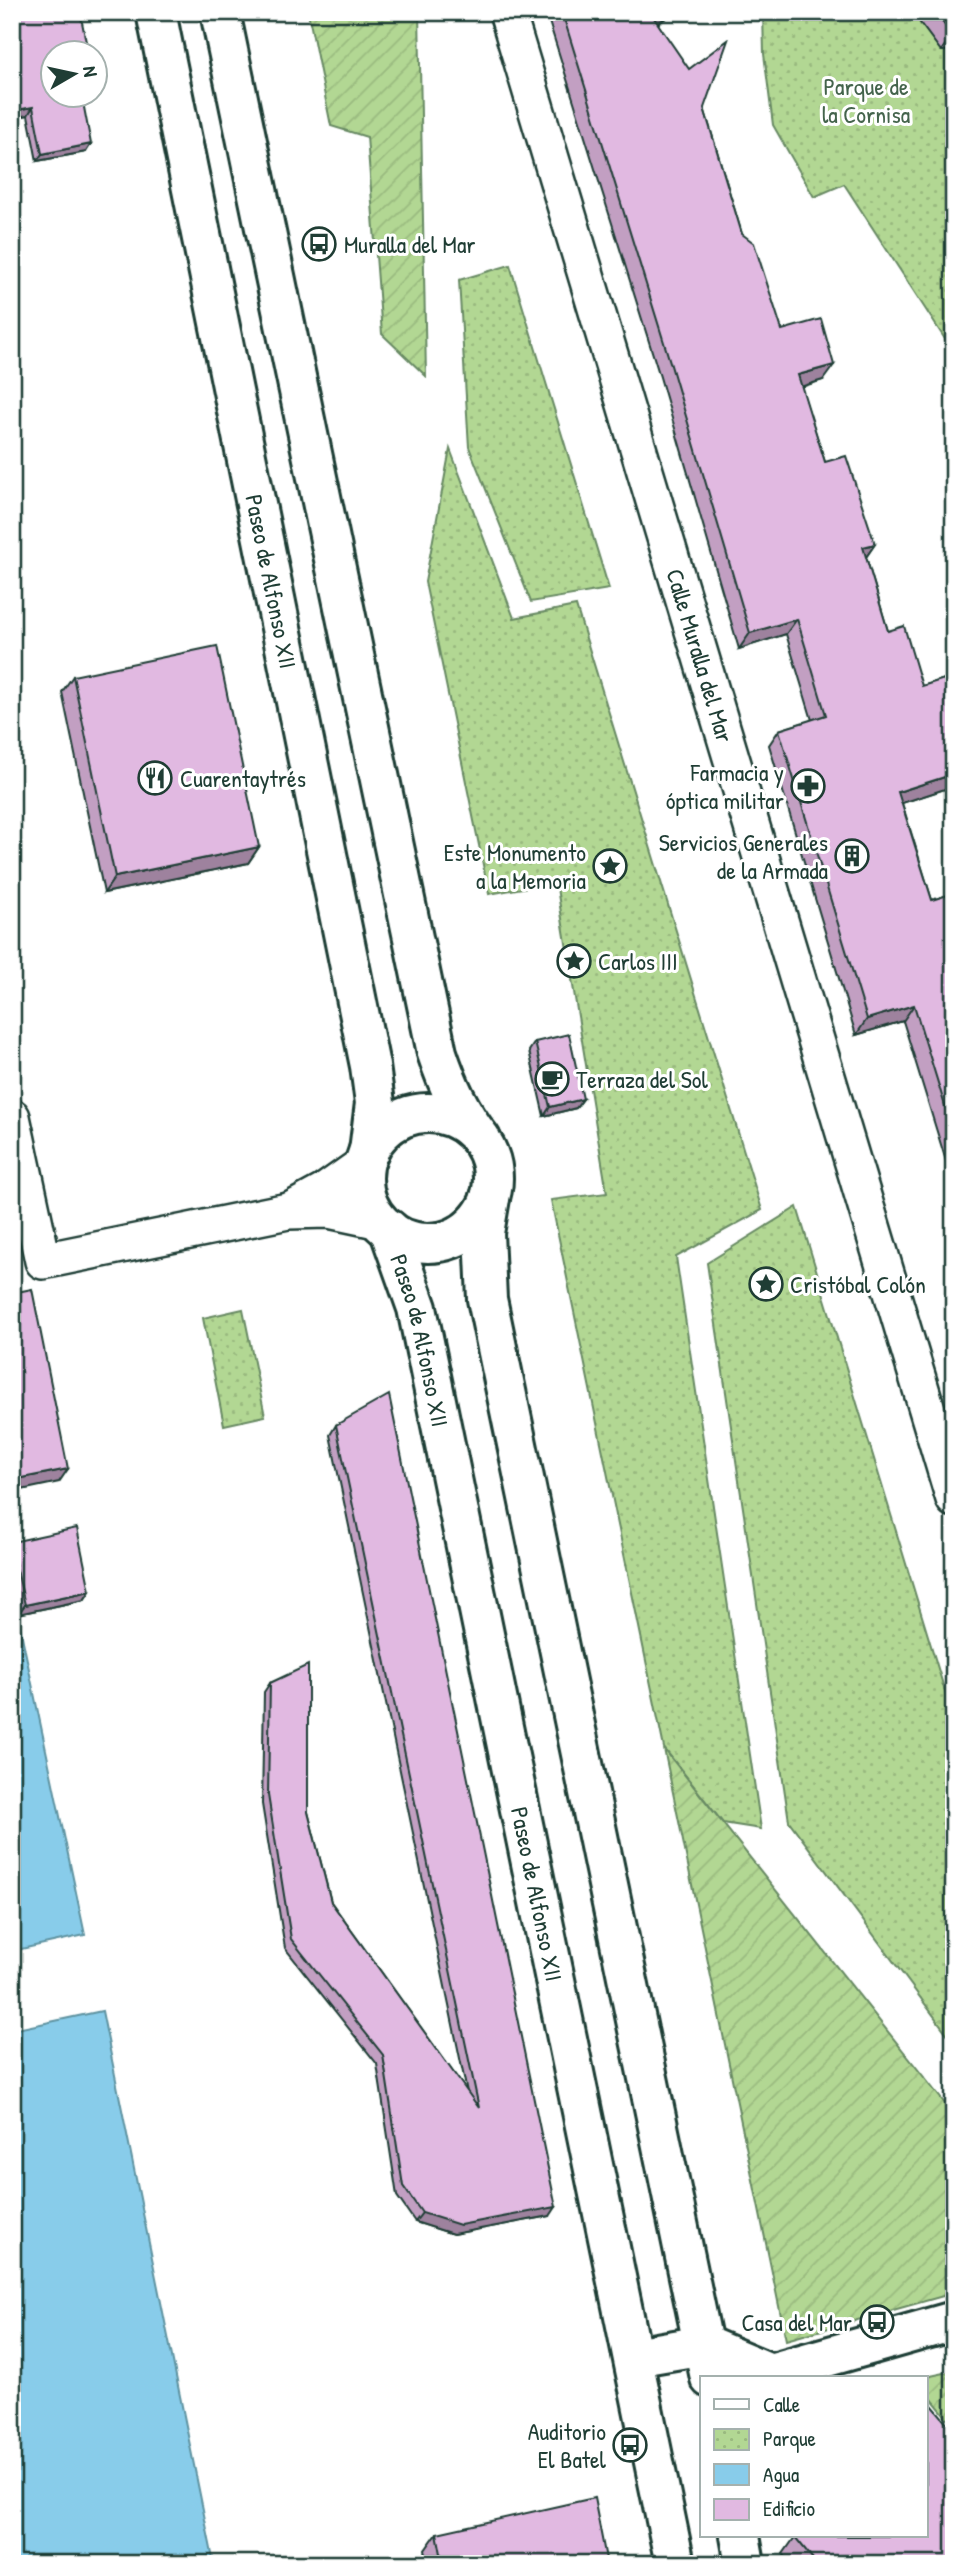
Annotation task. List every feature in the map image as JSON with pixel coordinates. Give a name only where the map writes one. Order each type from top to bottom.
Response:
[{"type":"main road","name":"Paseo de Alfonso XII","points":[[156,12],[370,1066],[374,1103],[367,1157]]},
{"type":"main road","points":[[220,12],[438,1053],[449,1088],[461,1113],[481,1139],[494,1174],[484,1233],[487,1298],[707,2361]]},
{"type":"main road","points":[[481,1139],[463,1122],[440,1113],[427,1112],[403,1117],[392,1123],[367,1157],[363,1176],[367,1200],[384,1225],[411,1241],[448,1240],[478,1220],[490,1198]]},
{"type":"main road","name":"Paseo de Alfonso XII","points":[[384,1225],[416,1308],[675,2564]]},
{"type":"main road","points":[[634,2357],[707,2361],[768,2375],[954,2321]]},
{"type":"main road","points":[[740,2538],[745,2564]]},
{"type":"street","name":"Calle Muralla del Mar","points":[[507,12],[954,1499]]},
{"type":"street","points":[[12,1117],[43,1261],[288,1211],[306,1204],[367,1157]]},
{"type":"street","points":[[288,1211],[328,1210],[384,1225]]},
{"type":"green space","points":[[308,12],[419,12],[426,376],[382,334],[367,137],[331,126]]},
{"type":"green space","name":"Parque de la Cornisa","points":[[763,12],[912,12],[941,50],[954,52],[954,353],[844,184],[814,197],[773,125],[764,54]]},
{"type":"green space","points":[[510,265],[609,589],[531,602],[469,447],[459,280]]},
{"type":"green space","points":[[450,449],[514,618],[576,606],[762,1210],[676,1257],[761,1829],[723,1823],[664,1748],[551,1200],[607,1193],[556,882],[489,894],[425,582]]},
{"type":"green space","points":[[797,1207],[954,1721],[954,2043],[789,1821],[707,1263]]},
{"type":"green space","points":[[243,1309],[265,1416],[224,1425],[203,1318]]},
{"type":"green space","points":[[664,1749],[954,2115],[954,2293],[786,2340]]},
{"type":"green space","points":[[954,2371],[954,2413],[948,2419],[928,2394],[928,2377]]},
{"type":"water","points":[[12,1589],[85,1935],[12,1951]]},
{"type":"water","points":[[102,2011],[214,2564],[12,2564],[12,2030]]},
{"type":"building","points":[[12,12],[80,12],[85,38],[38,38],[38,108],[84,108],[91,144],[42,154],[33,107],[12,111]]},
{"type":"building","points":[[562,12],[662,12],[654,18],[689,69],[728,40],[704,108],[742,234],[754,243],[782,330],[821,319],[834,365],[798,375],[825,462],[846,456],[875,544],[863,547],[888,631],[904,626],[922,686],[954,676],[954,774],[898,792],[932,900],[954,893],[954,1135],[914,1005],[867,1019],[779,730],[826,715],[797,619],[750,633]]},
{"type":"building","points":[[935,12],[954,12],[954,35],[952,35]]},
{"type":"building","name":"Cuarentaytrés","points":[[217,646],[259,847],[115,877],[73,676]]},
{"type":"building","points":[[569,1034],[583,1099],[550,1107],[535,1042]]},
{"type":"building","points":[[32,1289],[68,1469],[12,1480],[12,1293]]},
{"type":"building","points":[[389,1395],[556,2207],[460,2225],[422,2213],[403,2186],[383,2055],[291,1939],[268,1795],[270,1683],[308,1665],[308,1812],[331,1902],[479,2108],[336,1425]]},
{"type":"building","points":[[77,1528],[90,1591],[25,1605],[12,1542]]},
{"type":"building","points":[[928,2400],[954,2431],[954,2564],[817,2564],[796,2538],[928,2538]]},
{"type":"building","points":[[594,2498],[607,2564],[443,2564],[437,2533]]},
{"type":"place","name":"Muralla del Mar","points":[[319,244]]},
{"type":"place","name":"Cuarentaytrés","points":[[155,778]]},
{"type":"place","name":"Farmacia y óptica militar","points":[[808,786]]},
{"type":"place","name":"Servicios Generales de la Armada","points":[[852,856]]},
{"type":"place","name":"Este Monumento a la Memoria","points":[[610,866]]},
{"type":"place","name":"Carlos III","points":[[574,961]]},
{"type":"place","name":"Terraza del Sol","points":[[552,1079]]},
{"type":"place","name":"Cristóbal Colón","points":[[766,1284]]},
{"type":"place","name":"Casa del Mar","points":[[877,2322]]},
{"type":"place","name":"Auditorio El Batel","points":[[630,2445]]}]
